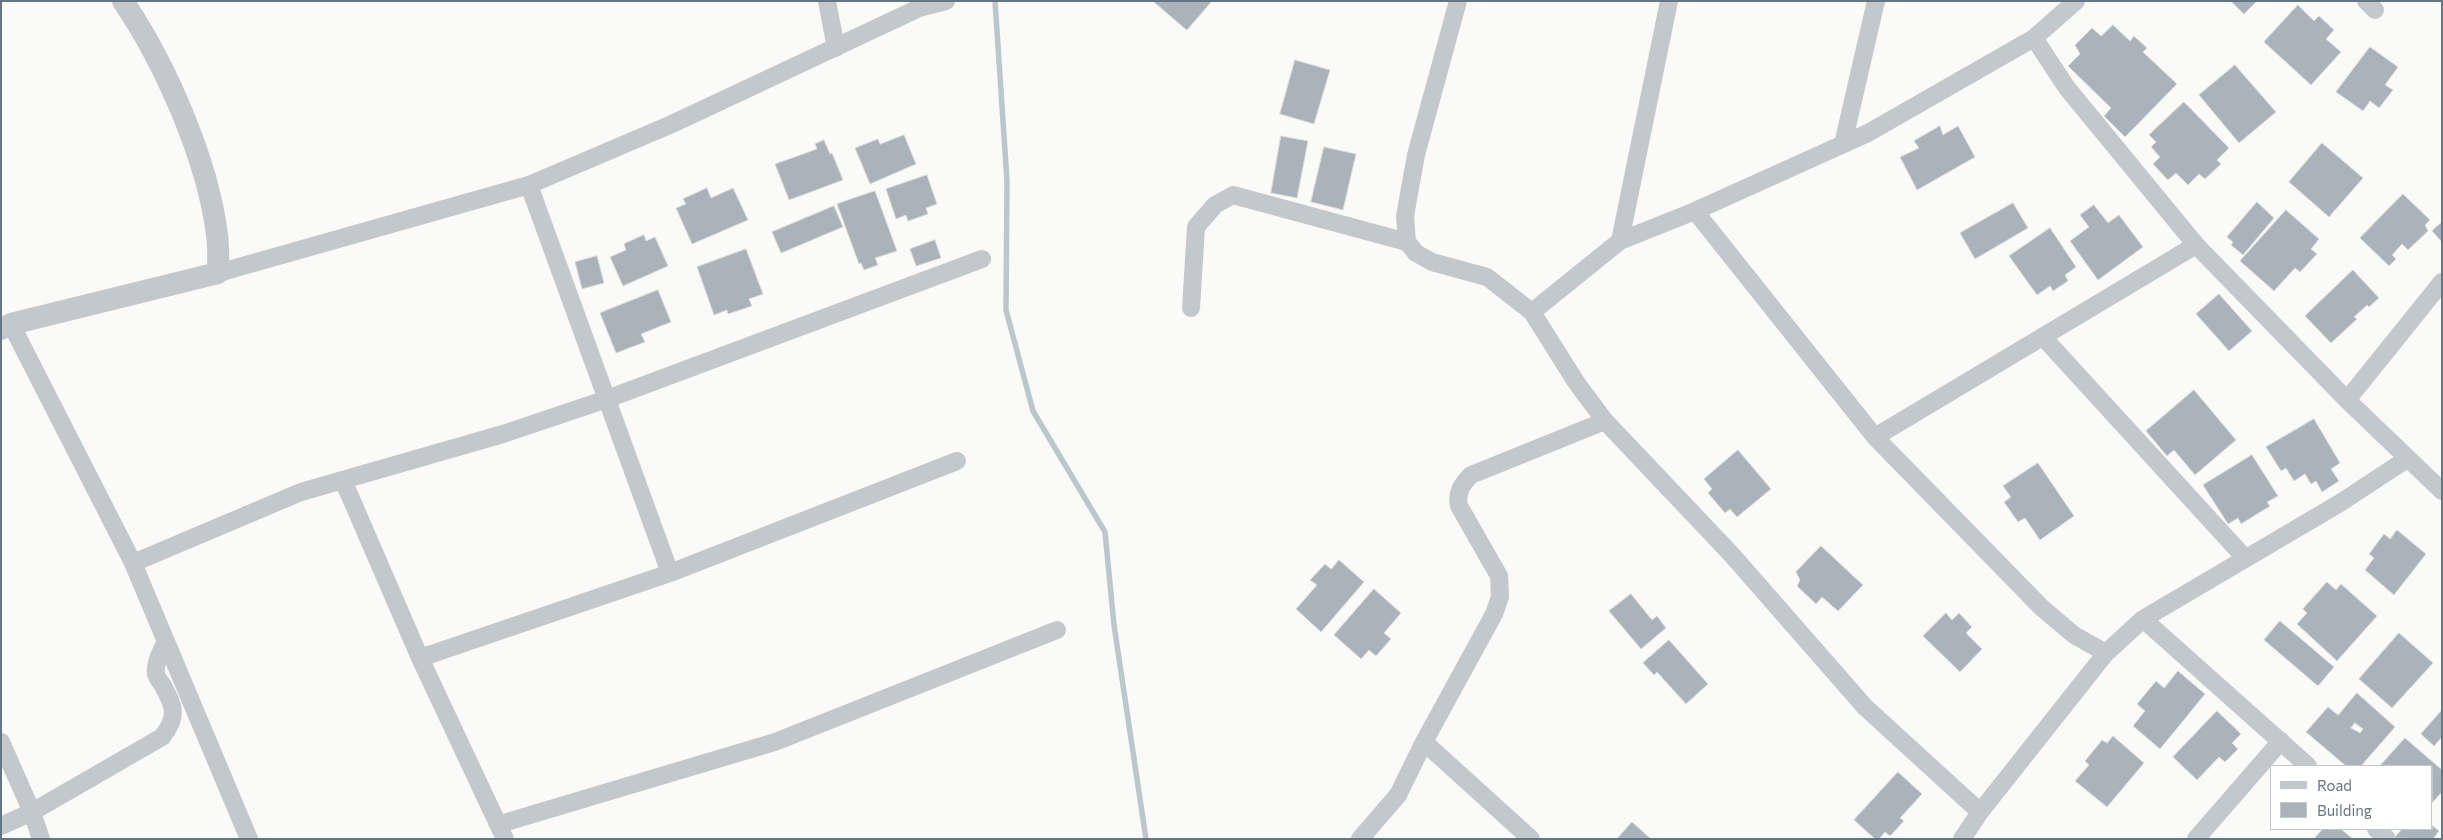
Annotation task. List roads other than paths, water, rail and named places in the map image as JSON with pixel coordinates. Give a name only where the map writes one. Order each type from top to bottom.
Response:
[{"type":"street","points":[[123,1],[141,28],[182,113],[206,182],[217,235],[218,274]]},
{"type":"street","points":[[827,1],[836,48]]},
{"type":"street","points":[[249,839],[133,563],[6,326],[218,274],[529,184],[672,124],[919,8],[946,1]]},
{"type":"street","points":[[1458,1],[1416,155],[1404,216],[1407,242],[1416,253],[1432,262],[1487,277],[1532,312],[1576,382],[1605,421],[1732,555],[1865,707],[1980,812]]},
{"type":"street","points":[[1620,241],[1669,1]]},
{"type":"street","points":[[1843,144],[1876,1]]},
{"type":"street","points":[[1532,312],[1620,241],[1695,211],[1868,133],[2034,38],[2076,1]]},
{"type":"street","points":[[2034,38],[2067,88],[2196,245],[2347,400],[2442,492]]},
{"type":"street","points":[[529,184],[670,573]]},
{"type":"street","points":[[1191,308],[1196,227],[1215,205],[1232,195],[1407,242]]},
{"type":"street","points":[[1695,211],[1875,437],[2041,607],[2074,635],[2106,653]]},
{"type":"street","points":[[1875,437],[2196,245]]},
{"type":"street","points":[[133,563],[300,492],[503,434],[607,399],[982,259]]},
{"type":"street","points":[[2347,400],[2442,282]]},
{"type":"street","points":[[2043,337],[2245,558]]},
{"type":"street","points":[[1360,839],[1398,795],[1424,742],[1494,614],[1500,597],[1499,576],[1459,506],[1458,493],[1463,482],[1471,475],[1605,421]]},
{"type":"street","points":[[420,658],[670,573],[957,460]]},
{"type":"street","points":[[1962,839],[1980,812],[2106,653],[2143,619],[2340,503],[2407,460]]},
{"type":"street","points":[[343,480],[420,658],[502,832],[775,742],[1057,630]]},
{"type":"street","points":[[2143,619],[2307,765]]},
{"type":"street","points":[[1,826],[32,812],[162,737],[170,726],[174,714],[172,701],[156,674],[157,664],[166,641]]},
{"type":"street","points":[[2196,839],[2281,741]]},
{"type":"street","points":[[1,742],[32,812],[41,839]]},
{"type":"street","points":[[1424,742],[1531,839]]},
{"type":"street","points":[[2377,830],[2387,839]]},
{"type":"waterway","points":[[995,1],[1007,181],[1006,310],[1033,411],[1105,532],[1114,625],[1146,839]]}]
